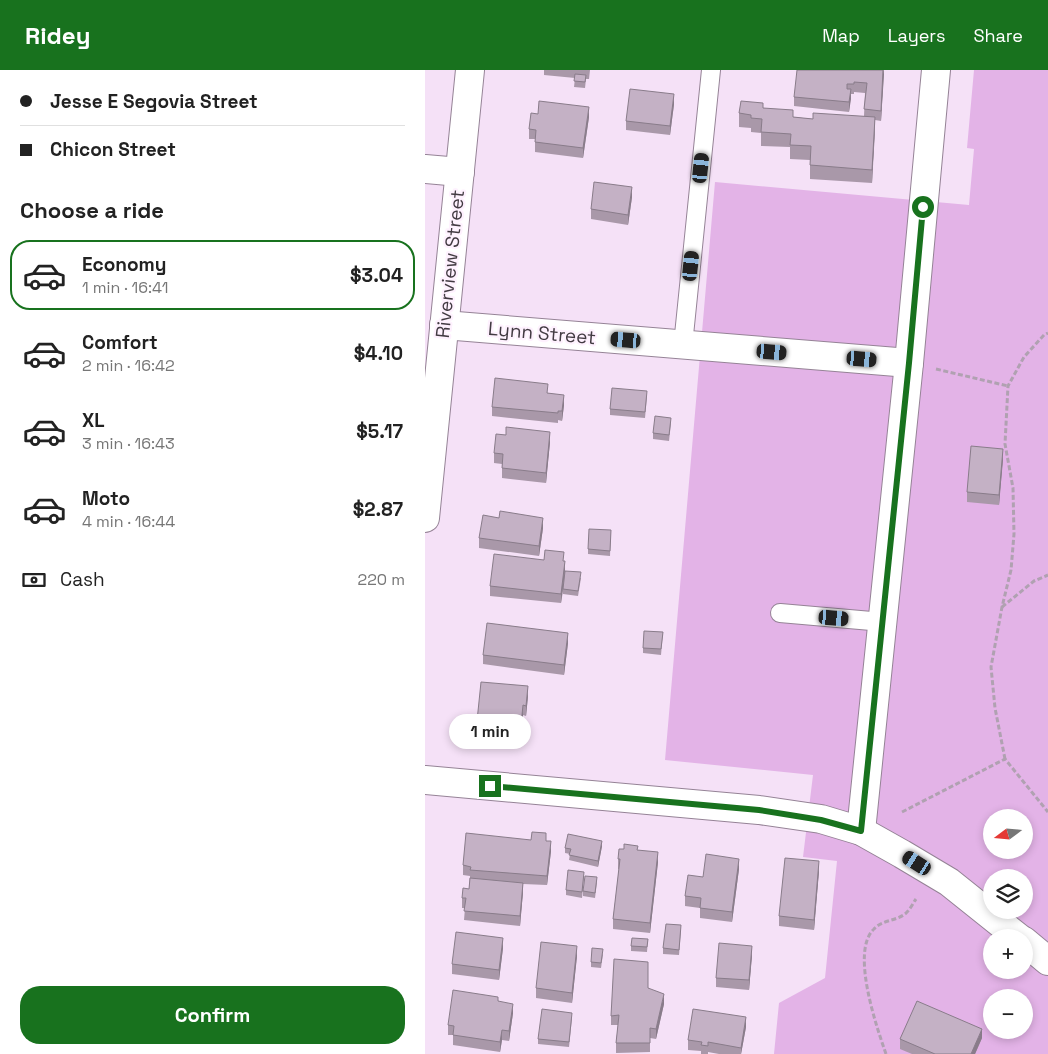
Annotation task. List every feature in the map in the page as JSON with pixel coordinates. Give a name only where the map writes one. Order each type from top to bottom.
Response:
[{"type":"street","name":"Riverview Street","points":[[425,518],[470,70]]},
{"type":"street","points":[[861,831],[909,363],[936,70]]},
{"type":"street","points":[[425,169],[459,172]]},
{"type":"street","name":"Lynn Street","points":[[444,325],[909,363]]},
{"type":"street","points":[[425,780],[759,810],[821,820],[861,831],[949,882],[1008,929]]},
{"type":"lane","points":[[683,345],[711,70]]},
{"type":"lane","points":[[780,613],[883,622]]},
{"type":"path","points":[[1048,333],[1024,357],[1008,386],[1005,444],[1013,488],[1014,534],[1011,570],[991,667],[995,708],[1005,760],[1048,812]]},
{"type":"path","points":[[909,363],[1008,386]]},
{"type":"path","points":[[1002,607],[1034,581],[1048,575]]},
{"type":"path","points":[[902,812],[1005,760]]},
{"type":"path","points":[[886,1054],[874,1020],[868,991],[865,958],[866,944],[874,929],[887,921],[904,915],[916,898]]},
{"type":"shaded area","points":[[974,70],[1048,70],[1048,1054],[774,1054],[779,1003],[825,978],[837,861],[803,857],[813,775],[665,760],[715,182],[969,205],[974,149],[967,148]]},
{"type":"building","points":[[797,70],[883,70],[881,111],[864,109],[867,83],[854,82],[854,84],[847,84],[847,89],[851,89],[849,102],[794,97]]},
{"type":"building","points":[[575,74],[586,75],[585,82],[574,81]]},
{"type":"building","points":[[630,89],[674,94],[670,126],[626,121]]},
{"type":"building","points":[[539,101],[589,107],[583,148],[535,142],[536,130],[529,129],[531,113],[538,114]]},
{"type":"building","points":[[741,101],[763,103],[763,108],[793,110],[793,117],[813,119],[813,113],[875,117],[872,170],[810,165],[811,146],[790,145],[791,134],[761,132],[762,119],[751,118],[751,115],[739,113]]},
{"type":"building","points":[[594,182],[632,187],[628,215],[591,209]]},
{"type":"building","points":[[495,378],[548,384],[547,393],[564,395],[562,411],[558,411],[558,413],[492,407]]},
{"type":"building","points":[[612,388],[647,391],[645,412],[610,409]]},
{"type":"building","points":[[655,416],[671,418],[669,435],[653,433]]},
{"type":"building","points":[[506,427],[550,432],[546,473],[502,468],[503,454],[494,453],[496,434],[506,435]]},
{"type":"building","points":[[971,446],[1003,449],[999,495],[967,492]]},
{"type":"building","points":[[500,511],[543,518],[539,546],[479,538],[483,515],[499,518]]},
{"type":"building","points":[[589,529],[611,530],[610,551],[588,549]]},
{"type":"building","points":[[545,550],[564,552],[563,561],[565,561],[561,594],[490,586],[494,554],[544,560]]},
{"type":"building","points":[[565,571],[581,572],[578,591],[563,589]]},
{"type":"building","points":[[487,623],[568,633],[564,665],[483,655]]},
{"type":"building","points":[[644,631],[663,632],[661,649],[643,648]]},
{"type":"building","points":[[481,682],[528,686],[526,706],[523,705],[521,725],[477,721]]},
{"type":"building","points":[[532,832],[546,833],[546,841],[551,841],[547,876],[470,870],[471,867],[463,865],[466,833],[531,840]]},
{"type":"building","points":[[568,834],[602,841],[598,861],[569,855],[571,849],[565,848]]},
{"type":"building","points":[[624,844],[638,846],[637,850],[658,852],[650,923],[613,919],[620,859],[618,859],[619,849],[624,849]]},
{"type":"building","points":[[706,854],[739,859],[732,912],[700,908],[701,898],[685,896],[688,875],[703,877]]},
{"type":"building","points":[[785,858],[819,861],[814,920],[779,916]]},
{"type":"building","points":[[568,870],[584,872],[582,892],[566,890]]},
{"type":"building","points":[[585,876],[597,877],[595,893],[583,891]]},
{"type":"building","points":[[470,878],[523,883],[520,916],[464,911],[466,898],[462,898],[463,888],[469,889]]},
{"type":"building","points":[[666,924],[681,925],[679,950],[663,948]]},
{"type":"building","points":[[456,932],[503,938],[499,970],[452,964]]},
{"type":"building","points":[[632,938],[648,939],[647,947],[631,946]]},
{"type":"building","points":[[541,942],[577,946],[572,993],[536,988]]},
{"type":"building","points":[[719,943],[752,946],[749,980],[716,978]]},
{"type":"building","points":[[592,948],[603,949],[601,963],[591,962]]},
{"type":"building","points":[[614,959],[648,962],[648,988],[664,994],[656,1029],[650,1028],[650,1043],[616,1043],[619,1015],[611,1016]]},
{"type":"building","points":[[453,990],[498,997],[498,1001],[513,1004],[509,1031],[502,1030],[500,1042],[453,1035],[454,1026],[448,1025]]},
{"type":"building","points":[[917,1001],[982,1029],[971,1054],[935,1054],[900,1039]]},
{"type":"building","points":[[542,1009],[572,1013],[569,1042],[538,1039]]},
{"type":"building","points":[[693,1009],[746,1017],[741,1048],[708,1042],[708,1046],[701,1045],[702,1042],[688,1040]]},
{"type":"route","points":[[490,786],[759,810],[821,820],[861,831],[923,207]]}]
